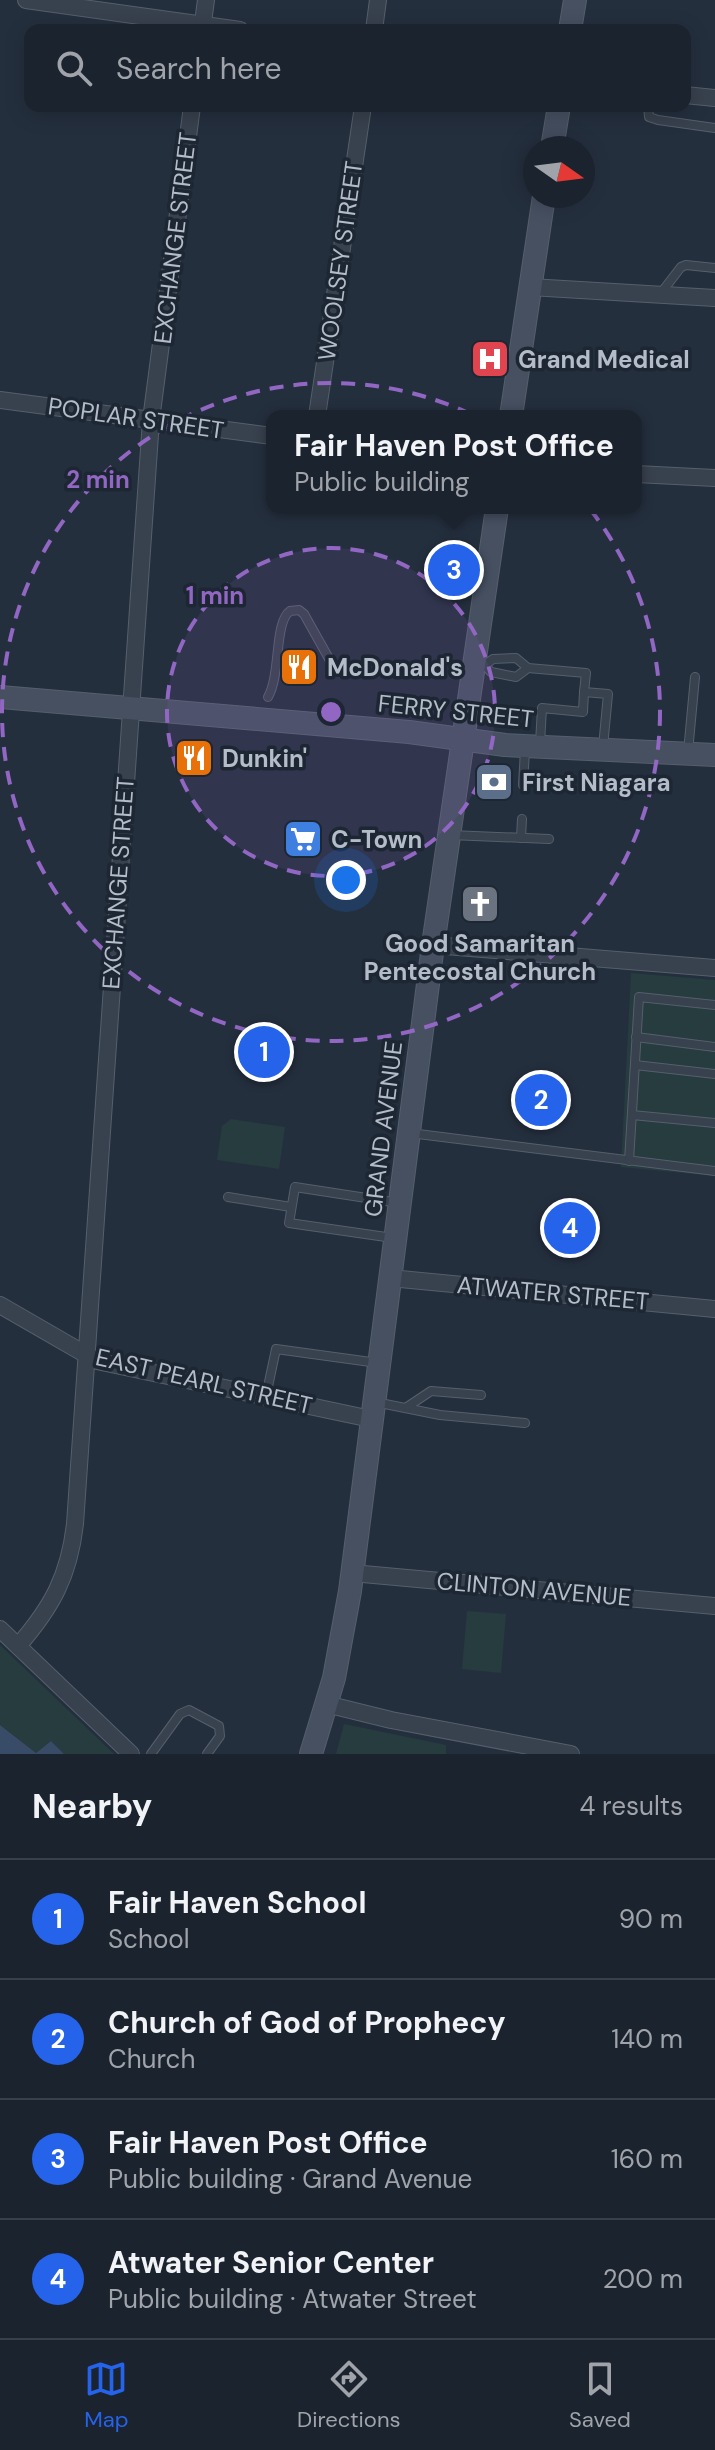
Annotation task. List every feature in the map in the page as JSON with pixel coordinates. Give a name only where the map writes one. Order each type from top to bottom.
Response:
[{"type":"main road","points":[[571,24],[575,0]]},
{"type":"main road","points":[[554,136],[558,112]]},
{"type":"main road","points":[[512,410],[542,208]]},
{"type":"main road","name":"GRAND AVENUE","points":[[311,1754],[340,1648],[352,1573],[433,945],[462,739],[479,664],[496,514]]},
{"type":"main road","name":"FERRY STREET","points":[[0,697],[409,732],[532,746],[715,755]]},
{"type":"street","points":[[26,0],[182,24]]},
{"type":"street","points":[[202,24],[206,0]]},
{"type":"street","points":[[375,24],[378,0]]},
{"type":"street","points":[[691,96],[715,98]]},
{"type":"street","name":"EXCHANGE STREET","points":[[18,1646],[54,1600],[71,1554],[151,420],[191,112]]},
{"type":"street","name":"WOOLSEY STREET","points":[[318,410],[362,112]]},
{"type":"street","points":[[530,287],[715,298]]},
{"type":"street","name":"POPLAR STREET","points":[[0,400],[266,435]]},
{"type":"street","points":[[642,474],[715,478]]},
{"type":"street","points":[[433,945],[715,968]]},
{"type":"street","name":"ATWATER STREET","points":[[390,1278],[715,1309]]},
{"type":"street","name":"EAST PEARL STREET","points":[[0,1305],[97,1361],[266,1396],[372,1410]]},
{"type":"street","name":"CLINTON AVENUE","points":[[352,1573],[715,1606]]},
{"type":"street","points":[[0,1629],[131,1754]]},
{"type":"street","points":[[326,1704],[391,1720],[571,1754]]},
{"type":"lane","points":[[649,112],[649,117],[658,120],[715,128]]},
{"type":"lane","points":[[660,294],[681,267],[715,268]]},
{"type":"lane","points":[[268,697],[275,686],[282,621],[290,611],[299,610],[304,614],[332,664]]},
{"type":"lane","points":[[479,664],[493,659],[516,658],[528,668],[586,673],[583,712],[542,708],[523,785]]},
{"type":"lane","points":[[479,664],[491,672],[516,677],[528,668]]},
{"type":"lane","points":[[688,753],[695,677]]},
{"type":"lane","points":[[584,692],[608,694],[603,749]]},
{"type":"lane","points":[[521,838],[522,819]]},
{"type":"lane","points":[[450,835],[549,839]]},
{"type":"lane","points":[[629,1161],[639,997],[715,1005]]},
{"type":"lane","points":[[636,1037],[715,1047]]},
{"type":"lane","points":[[635,1065],[715,1074]]},
{"type":"lane","points":[[632,1115],[715,1123]]},
{"type":"lane","points":[[409,1133],[715,1171]]},
{"type":"lane","points":[[395,1238],[289,1223],[291,1207],[295,1187],[400,1203]]},
{"type":"lane","points":[[228,1197],[291,1207]]},
{"type":"lane","points":[[266,1396],[276,1349],[379,1363]]},
{"type":"lane","points":[[407,1407],[431,1391],[481,1395]]},
{"type":"lane","points":[[372,1410],[407,1407],[440,1415],[525,1423]]},
{"type":"lane","points":[[151,1754],[180,1714],[189,1710],[219,1726],[220,1736],[207,1754]]},
{"type":"green space","points":[[631,973],[715,980],[715,1176],[621,1167]]},
{"type":"green space","points":[[231,1119],[285,1127],[279,1169],[217,1160],[222,1126]]},
{"type":"green space","points":[[467,1611],[506,1614],[501,1673],[462,1669]]},
{"type":"green space","points":[[0,1645],[114,1754],[64,1754],[51,1741],[36,1753],[0,1725]]},
{"type":"green space","points":[[344,1724],[446,1745],[446,1754],[336,1754]]},
{"type":"water","points":[[0,1725],[36,1753],[51,1741],[64,1754],[0,1754]]},
{"type":"place","name":"Grand Medical","points":[[490,359]]},
{"type":"place","name":"Fair Haven Post Office","points":[[454,570]]},
{"type":"place","name":"McDonald's","points":[[299,667]]},
{"type":"place","name":"Dunkin'","points":[[194,758]]},
{"type":"place","name":"First Niagara","points":[[494,782]]},
{"type":"place","name":"C-Town","points":[[303,839]]},
{"type":"place","name":"Good Samaritan Pentecostal Church","points":[[480,904]]},
{"type":"place","name":"Fair Haven School","points":[[264,1052]]},
{"type":"place","name":"Church of God of Prophecy","points":[[541,1100]]},
{"type":"place","name":"Atwater Senior Center","points":[[570,1228]]}]
